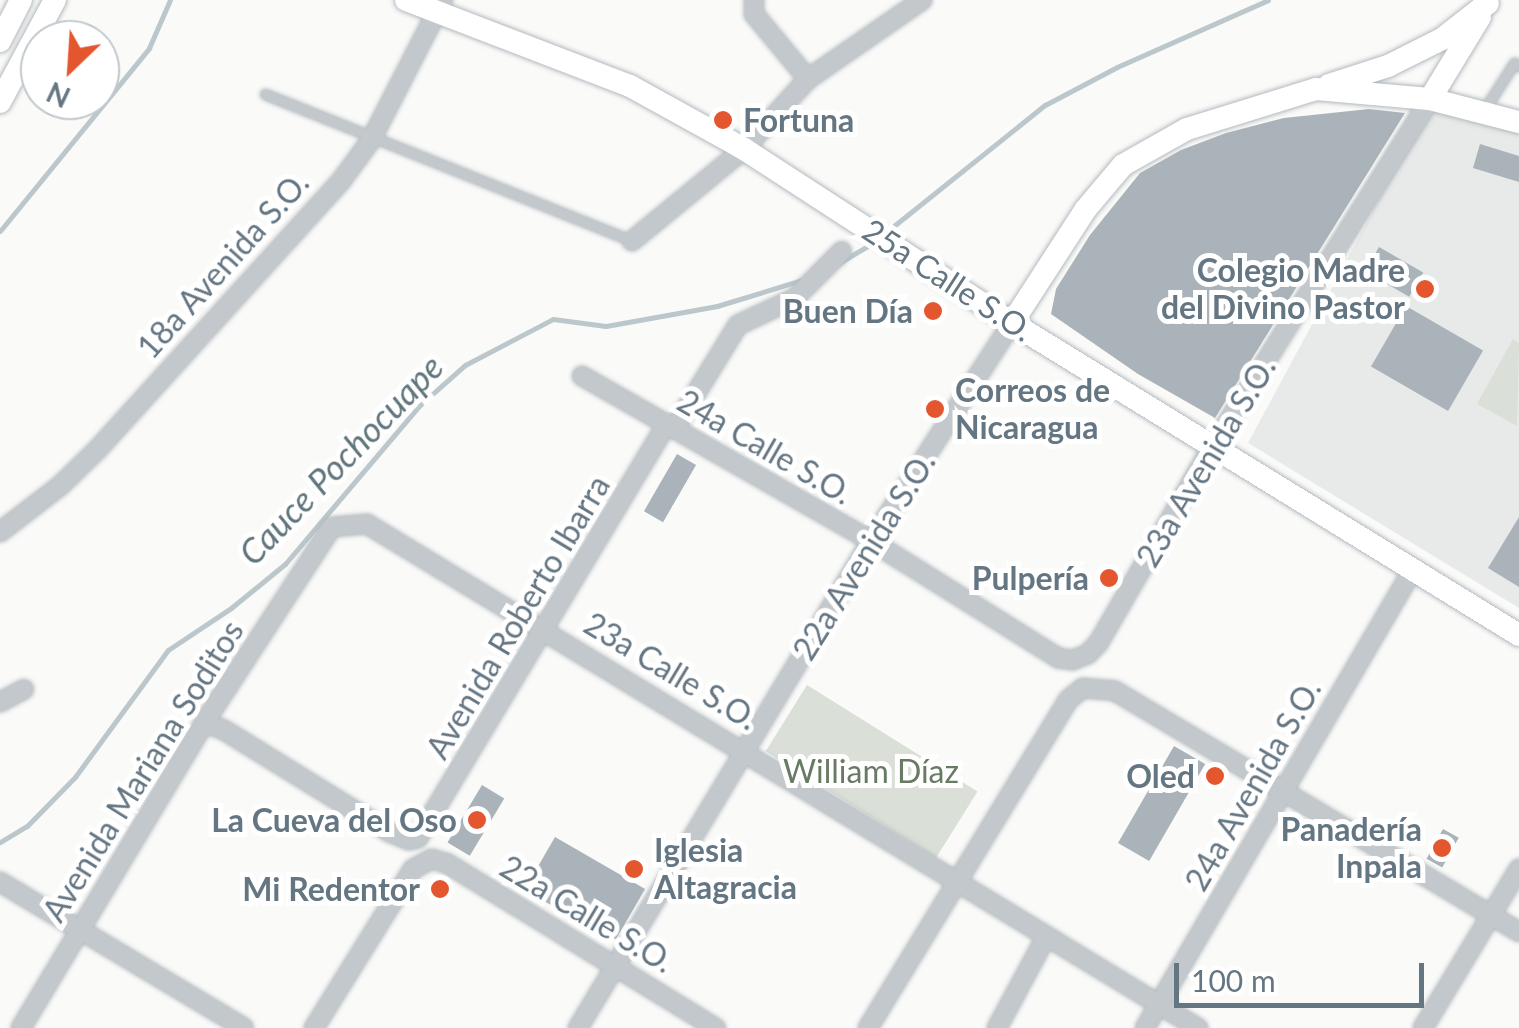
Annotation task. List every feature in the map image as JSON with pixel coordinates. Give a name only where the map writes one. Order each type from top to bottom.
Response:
[{"type":"street","points":[[0,41],[21,0]]},
{"type":"street","points":[[0,102],[55,0]]},
{"type":"street","name":"25a Calle S.O.","points":[[406,0],[440,6],[630,86],[744,149],[1012,322],[1519,634]]},
{"type":"street","points":[[754,0],[754,14],[808,79]]},
{"type":"street","points":[[632,241],[744,149],[808,79],[922,0]]},
{"type":"street","points":[[1316,88],[1388,66],[1442,40],[1489,2]]},
{"type":"street","name":"23a Avenida S.O.","points":[[1073,660],[1088,654],[1099,642],[1214,444],[1489,2]]},
{"type":"street","name":"18a Avenida S.O.","points":[[0,532],[98,449],[341,181],[370,140],[440,6]]},
{"type":"street","name":"22a Avenida S.O.","points":[[578,1028],[871,541],[1084,210],[1124,166],[1187,128],[1316,88],[1430,99],[1519,122]]},
{"type":"street","name":"Avenida Roberto Ibarra","points":[[204,723],[224,730],[389,832],[409,840],[418,838],[670,427],[738,324],[795,298],[842,250]]},
{"type":"street","name":"24a Calle S.O.","points":[[582,376],[871,541],[1058,658],[1073,660]]},
{"type":"street","name":"23a Calle S.O.","points":[[367,524],[744,751],[956,885],[1198,1028]]},
{"type":"street","name":"Avenida Mariana Soditos","points":[[22,1028],[204,723],[332,527],[367,524]]},
{"type":"street","name":"24a Avenida S.O.","points":[[1145,1028],[1412,571]]},
{"type":"street","points":[[868,1028],[1068,700],[1083,688],[1115,691],[1519,932]]},
{"type":"street","points":[[0,702],[24,689]]},
{"type":"street","name":"22a Calle S.O.","points":[[314,1028],[423,860],[448,864],[716,1028]]},
{"type":"street","points":[[1424,1028],[1519,869]]},
{"type":"street","points":[[0,882],[244,1028]]},
{"type":"street","points":[[997,1028],[1046,937]]},
{"type":"lane","points":[[1483,112],[1514,63],[1519,66]]},
{"type":"lane","points":[[265,94],[370,140],[632,241]]},
{"type":"shaded area","name":"Colegio Madre del Divino Pastor","points":[[1430,105],[1519,134],[1519,608],[1248,443]]},
{"type":"green space","points":[[1513,339],[1519,343],[1517,426],[1477,404]]},
{"type":"green space","name":"William Díaz","points":[[807,685],[977,792],[936,858],[766,751]]},
{"type":"building","points":[[1369,109],[1405,113],[1215,418],[1138,374],[1051,314],[1056,289],[1090,235],[1140,173],[1181,150],[1226,133],[1284,118]]},
{"type":"building","points":[[1480,144],[1519,156],[1519,182],[1473,168]]},
{"type":"building","points":[[1379,247],[1423,272],[1409,297],[1365,271]]},
{"type":"building","points":[[1406,306],[1483,350],[1448,411],[1371,367]]},
{"type":"building","points":[[677,454],[696,465],[663,522],[644,511]]},
{"type":"building","points":[[1519,517],[1519,587],[1488,568]]},
{"type":"building","points":[[1174,746],[1205,764],[1149,861],[1118,843]]},
{"type":"building","name":"La Cueva del Oso","points":[[482,785],[504,798],[470,856],[447,842]]},
{"type":"building","name":"Panadería Inpala","points":[[1443,829],[1459,838],[1442,867],[1427,859]]},
{"type":"building","points":[[555,837],[645,889],[615,942],[524,890]]},
{"type":"waterway","points":[[0,231],[149,48],[170,0]]},
{"type":"waterway","name":"Cauce Pochocuape","points":[[885,233],[1045,105],[1117,67],[1268,0]]},
{"type":"waterway","name":"Cauce Pochocuape","points":[[839,263],[876,241]]},
{"type":"waterway","name":"Cauce Pochocuape","points":[[0,842],[27,826],[75,777],[168,650],[231,608],[285,564],[420,405],[465,365],[553,319],[606,326],[717,306],[802,280]]},
{"type":"place","name":"Fortuna","points":[[723,120]]},
{"type":"place","name":"Colegio Madre del Divino Pastor","points":[[1425,289]]},
{"type":"place","name":"Buen Día","points":[[933,311]]},
{"type":"place","name":"Correos de Nicaragua","points":[[935,409]]},
{"type":"place","name":"Pulpería","points":[[1109,578]]},
{"type":"place","name":"Oled","points":[[1215,776]]},
{"type":"place","name":"La Cueva del Oso","points":[[477,820]]},
{"type":"place","name":"Panadería Inpala","points":[[1442,848]]},
{"type":"place","name":"Iglesia Altagracia","points":[[634,869]]},
{"type":"place","name":"Mi Redentor","points":[[440,889]]}]
